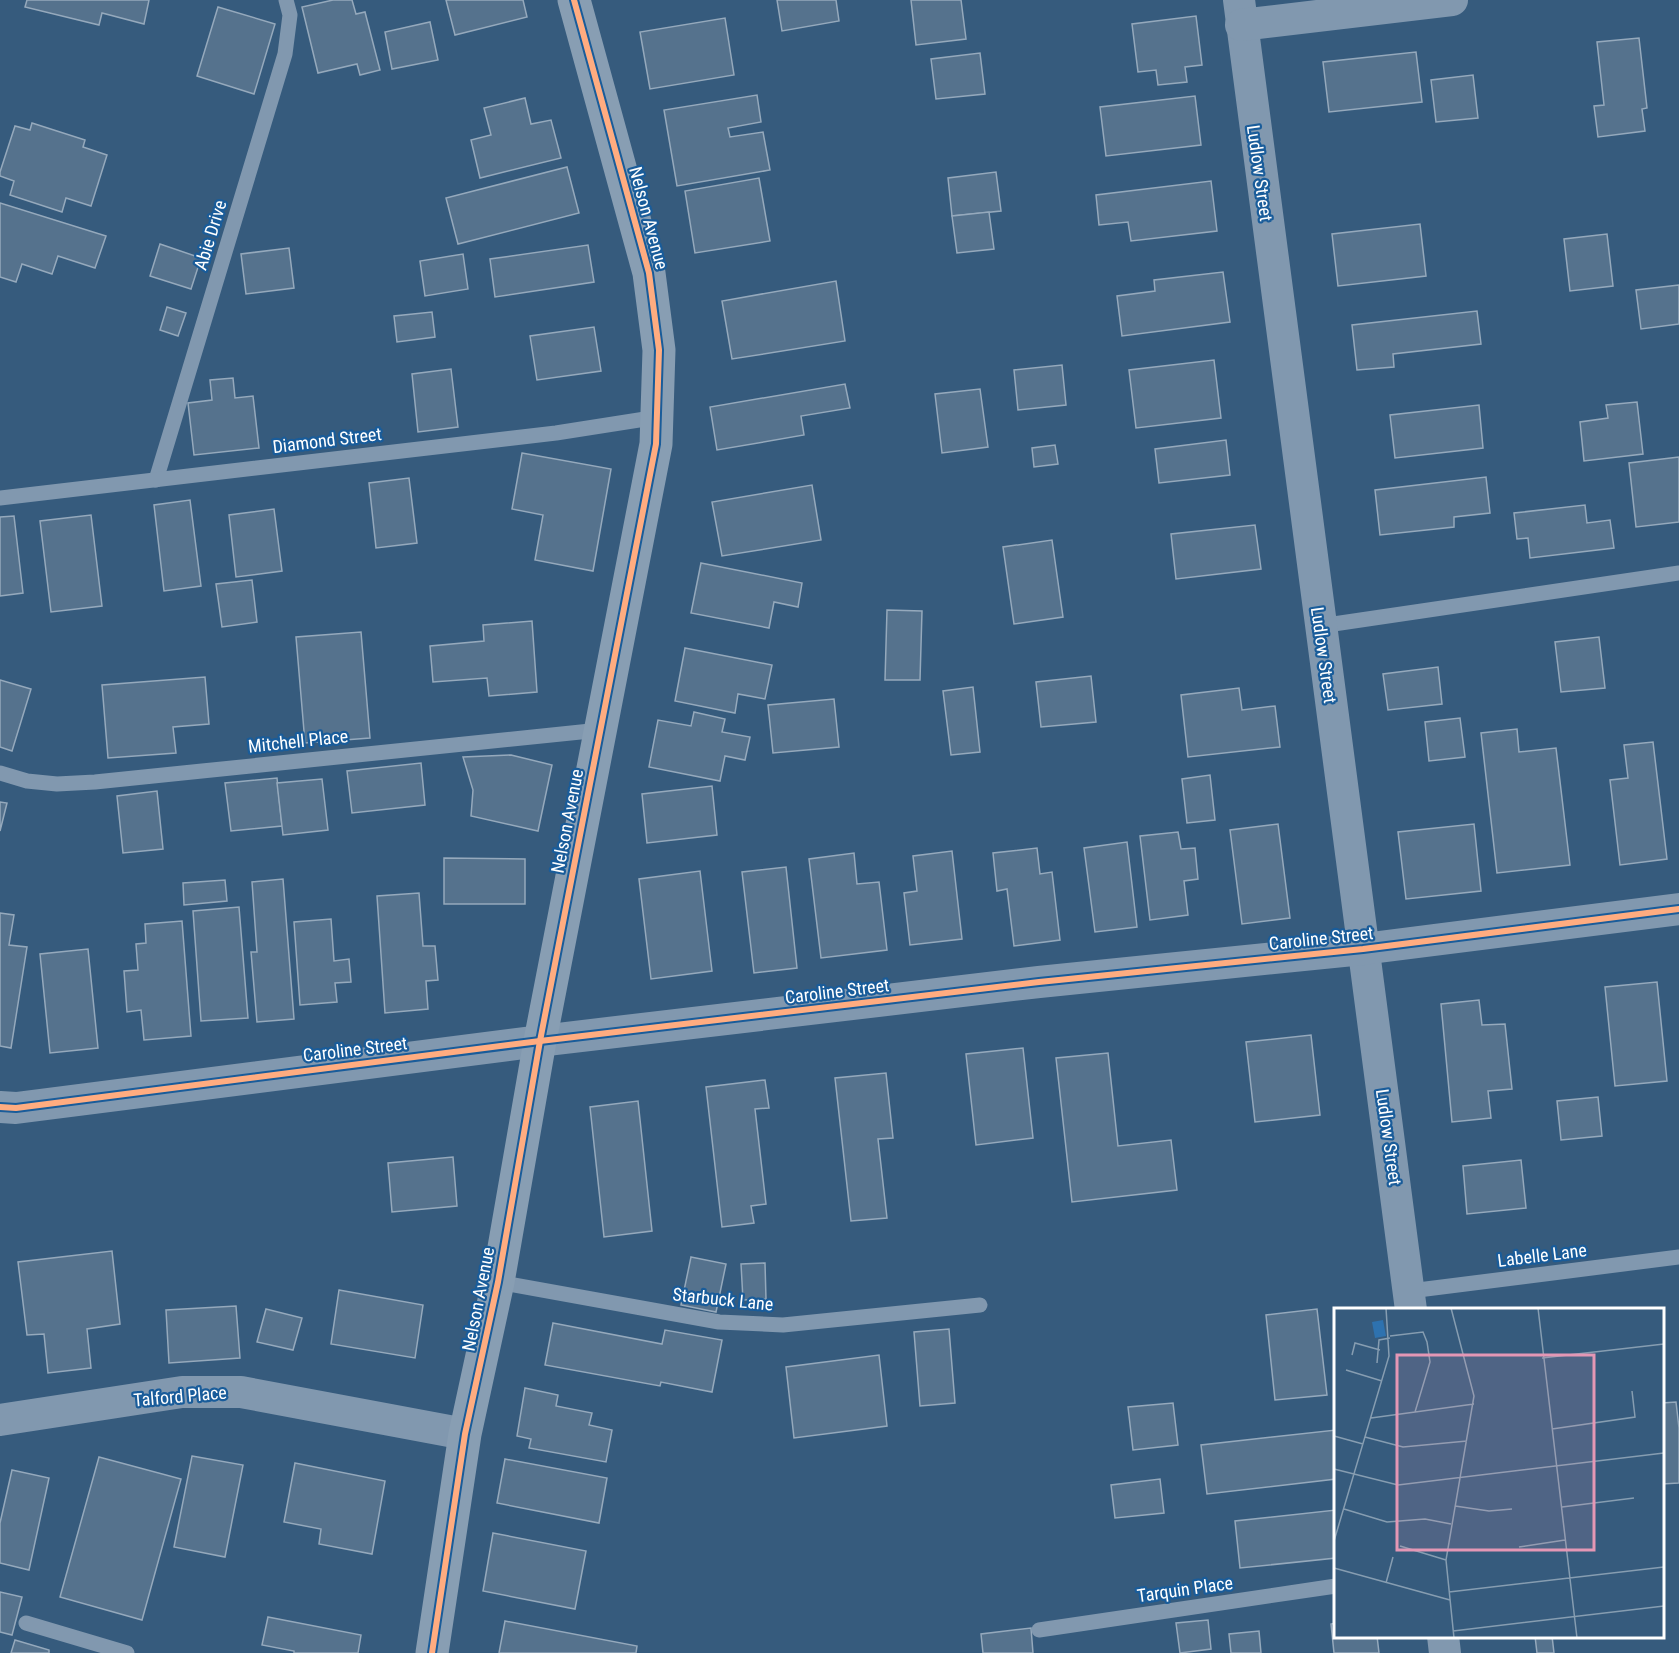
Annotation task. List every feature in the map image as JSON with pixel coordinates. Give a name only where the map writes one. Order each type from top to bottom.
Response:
[{"type":"street","name":"Nelson Avenue","points":[[432,1653],[465,1434],[498,1282],[540,1041],[656,444],[659,351],[649,273],[574,0]]},
{"type":"street","points":[[1240,12],[1452,0]]},
{"type":"street","name":"Ludlow Street","points":[[1240,12],[1411,1300]]},
{"type":"street","name":"Caroline Street","points":[[0,1107],[16,1108],[540,1041],[1039,982],[1363,949],[1679,909]]},
{"type":"street","name":"Talford Place","points":[[0,1420],[182,1392],[241,1392],[465,1434]]},
{"type":"street","points":[[1443,1638],[1445,1653]]},
{"type":"lane","name":"Abie Drive","points":[[156,480],[285,54],[290,15],[286,0]]},
{"type":"lane","name":"Diamond Street","points":[[0,498],[544,434],[657,417]]},
{"type":"lane","points":[[1320,626],[1679,573]]},
{"type":"lane","name":"Mitchell Place","points":[[0,773],[27,781],[57,784],[95,782],[600,730]]},
{"type":"lane","name":"Labelle Lane","points":[[1411,1300],[1679,1257]]},
{"type":"lane","name":"Starbuck Lane","points":[[498,1282],[719,1322],[783,1325],[980,1305]]},
{"type":"lane","name":"Tarquin Place","points":[[1039,1630],[1334,1586]]},
{"type":"lane","points":[[26,1623],[127,1653]]},
{"type":"building","points":[[27,0],[149,0],[144,24],[102,13],[99,25],[25,7]]},
{"type":"building","points":[[333,0],[352,0],[356,14],[365,12],[380,70],[360,75],[357,64],[318,73],[302,7]]},
{"type":"building","points":[[446,0],[523,0],[527,17],[455,35]]},
{"type":"building","points":[[777,0],[836,0],[839,21],[782,31]]},
{"type":"building","points":[[911,0],[961,0],[966,39],[916,45]]},
{"type":"building","points":[[218,7],[275,24],[254,94],[197,76]]},
{"type":"building","points":[[1196,16],[1202,65],[1185,67],[1187,82],[1158,85],[1156,70],[1138,72],[1132,24]]},
{"type":"building","points":[[725,18],[734,75],[650,89],[640,32]]},
{"type":"building","points":[[430,22],[438,60],[392,69],[385,32]]},
{"type":"building","points":[[1639,38],[1647,108],[1642,109],[1645,131],[1598,137],[1594,106],[1604,105],[1597,42]]},
{"type":"building","points":[[1416,52],[1422,102],[1329,112],[1323,62]]},
{"type":"building","points":[[980,53],[985,94],[936,99],[931,59]]},
{"type":"building","points":[[1473,75],[1478,118],[1436,122],[1431,80]]},
{"type":"building","points":[[757,95],[761,122],[728,128],[730,137],[763,132],[770,170],[677,186],[664,110]]},
{"type":"building","points":[[1195,96],[1201,145],[1106,156],[1100,107]]},
{"type":"building","points":[[525,98],[531,124],[551,120],[561,158],[480,178],[471,140],[491,135],[484,108]]},
{"type":"building","points":[[32,123],[85,140],[83,147],[107,155],[91,206],[66,198],[62,212],[10,195],[14,181],[0,176],[0,172],[15,126],[30,130]]},
{"type":"building","points":[[567,167],[579,213],[458,244],[446,198]]},
{"type":"building","points":[[996,172],[1001,211],[952,216],[948,178]]},
{"type":"building","points":[[759,178],[770,241],[695,253],[685,191]]},
{"type":"building","points":[[1211,181],[1217,231],[1131,241],[1128,222],[1099,225],[1096,195]]},
{"type":"building","points":[[0,203],[106,236],[95,268],[58,256],[52,274],[22,264],[16,282],[0,277]]},
{"type":"building","points":[[989,212],[994,249],[957,253],[952,216]]},
{"type":"building","points":[[1420,224],[1426,276],[1338,286],[1332,234]]},
{"type":"building","points":[[1607,234],[1613,286],[1570,291],[1564,239]]},
{"type":"building","points":[[160,244],[201,258],[191,289],[150,276]]},
{"type":"building","points":[[588,245],[594,282],[495,297],[490,259]]},
{"type":"building","points":[[289,248],[294,288],[246,294],[241,254]]},
{"type":"building","points":[[463,254],[468,289],[425,296],[420,261]]},
{"type":"building","points":[[1223,272],[1230,322],[1122,336],[1117,296],[1155,291],[1154,280]]},
{"type":"building","points":[[836,281],[845,341],[732,359],[722,301]]},
{"type":"building","points":[[1679,285],[1679,324],[1641,329],[1636,290]]},
{"type":"building","points":[[167,307],[186,313],[178,336],[160,330]]},
{"type":"building","points":[[1477,311],[1481,344],[1393,354],[1394,367],[1357,370],[1352,325]]},
{"type":"building","points":[[432,312],[435,337],[397,342],[394,316]]},
{"type":"building","points":[[594,327],[601,371],[537,380],[530,336]]},
{"type":"building","points":[[1214,360],[1221,418],[1136,428],[1129,370]]},
{"type":"building","points":[[1062,365],[1066,405],[1018,410],[1014,370]]},
{"type":"building","points":[[451,369],[458,427],[418,432],[412,374]]},
{"type":"building","points":[[233,378],[235,398],[253,396],[259,448],[194,455],[188,403],[212,400],[210,380]]},
{"type":"building","points":[[845,384],[850,408],[801,416],[804,435],[717,450],[710,407]]},
{"type":"building","points":[[980,389],[988,447],[942,453],[935,394]]},
{"type":"building","points":[[1637,402],[1643,454],[1584,461],[1580,422],[1608,418],[1606,405]]},
{"type":"building","points":[[1479,405],[1483,448],[1395,458],[1390,415]]},
{"type":"building","points":[[1226,440],[1230,475],[1159,483],[1155,449]]},
{"type":"building","points":[[1055,445],[1058,464],[1034,467],[1032,448]]},
{"type":"building","points":[[522,453],[611,469],[593,571],[535,560],[543,515],[512,509]]},
{"type":"building","points":[[1679,457],[1679,522],[1636,527],[1629,463]]},
{"type":"building","points":[[1486,477],[1490,513],[1454,517],[1454,527],[1380,535],[1375,490]]},
{"type":"building","points":[[409,478],[417,543],[376,548],[369,483]]},
{"type":"building","points":[[812,485],[821,540],[722,556],[712,502]]},
{"type":"building","points":[[190,500],[201,586],[164,591],[154,505]]},
{"type":"building","points":[[1585,505],[1587,523],[1610,520],[1614,548],[1530,558],[1528,538],[1517,539],[1514,513]]},
{"type":"building","points":[[274,509],[282,571],[236,577],[229,515]]},
{"type":"building","points":[[91,515],[102,606],[51,612],[40,521]]},
{"type":"building","points":[[14,516],[23,593],[0,596],[0,517]]},
{"type":"building","points":[[1255,525],[1261,569],[1176,579],[1171,534]]},
{"type":"building","points":[[1052,540],[1063,617],[1014,624],[1003,547]]},
{"type":"building","points":[[701,563],[802,583],[798,607],[774,602],[769,628],[691,613]]},
{"type":"building","points":[[252,580],[257,622],[222,627],[216,584]]},
{"type":"building","points":[[887,610],[922,611],[920,680],[885,680]]},
{"type":"building","points":[[532,621],[537,692],[489,696],[487,678],[433,682],[430,646],[484,641],[483,625]]},
{"type":"building","points":[[361,632],[370,738],[305,743],[296,637]]},
{"type":"building","points":[[1599,637],[1605,688],[1561,692],[1555,642]]},
{"type":"building","points":[[685,648],[772,665],[765,699],[738,694],[735,713],[675,701]]},
{"type":"building","points":[[1438,667],[1442,704],[1388,710],[1383,674]]},
{"type":"building","points":[[1091,676],[1096,722],[1041,727],[1036,682]]},
{"type":"building","points":[[205,677],[209,724],[173,727],[176,753],[108,758],[102,685]]},
{"type":"building","points":[[0,680],[31,689],[12,751],[0,747]]},
{"type":"building","points":[[973,687],[980,752],[951,755],[943,691]]},
{"type":"building","points":[[1239,688],[1242,710],[1275,706],[1280,747],[1188,757],[1181,695]]},
{"type":"building","points":[[834,699],[839,747],[773,753],[768,705]]},
{"type":"building","points":[[694,712],[725,719],[722,732],[750,737],[745,760],[725,756],[720,781],[649,767],[658,720],[691,726]]},
{"type":"building","points":[[1460,718],[1465,757],[1429,761],[1425,722]]},
{"type":"building","points":[[1517,729],[1519,752],[1556,748],[1570,865],[1497,873],[1481,733]]},
{"type":"building","points":[[1653,742],[1667,859],[1620,865],[1610,780],[1628,778],[1624,745]]},
{"type":"building","points":[[511,755],[552,765],[538,831],[471,816],[473,790],[463,757]]},
{"type":"building","points":[[421,763],[425,805],[352,813],[347,771]]},
{"type":"building","points":[[1210,775],[1215,820],[1187,823],[1182,779]]},
{"type":"building","points":[[277,778],[282,826],[231,831],[225,783]]},
{"type":"building","points":[[322,779],[328,830],[283,835],[277,783]]},
{"type":"building","points":[[712,786],[717,835],[647,843],[642,794]]},
{"type":"building","points":[[157,791],[163,849],[123,853],[117,796]]},
{"type":"building","points":[[0,802],[7,803],[0,831]]},
{"type":"building","points":[[1278,824],[1290,918],[1242,924],[1230,830]]},
{"type":"building","points":[[1474,824],[1481,891],[1406,899],[1398,832]]},
{"type":"building","points":[[1178,832],[1181,849],[1195,848],[1198,879],[1184,881],[1188,915],[1150,920],[1140,836]]},
{"type":"building","points":[[1127,842],[1137,927],[1095,932],[1084,848]]},
{"type":"building","points":[[1037,848],[1040,874],[1052,872],[1060,940],[1014,946],[1007,889],[997,891],[993,853]]},
{"type":"building","points":[[952,851],[962,939],[910,945],[904,893],[917,891],[913,856]]},
{"type":"building","points":[[854,853],[857,884],[879,882],[887,950],[821,958],[809,859]]},
{"type":"building","points":[[444,858],[525,859],[525,904],[444,904]]},
{"type":"building","points":[[786,867],[797,968],[754,973],[742,872]]},
{"type":"building","points":[[700,871],[712,971],[651,979],[639,879]]},
{"type":"building","points":[[283,879],[294,1019],[257,1022],[251,952],[257,952],[252,882]]},
{"type":"building","points":[[225,880],[227,901],[184,905],[183,883]]},
{"type":"building","points":[[419,893],[423,946],[435,946],[438,980],[426,981],[428,1009],[385,1013],[377,896]]},
{"type":"building","points":[[239,907],[248,1018],[201,1021],[193,911]]},
{"type":"building","points":[[0,913],[14,915],[9,945],[27,947],[11,1048],[0,1046]]},
{"type":"building","points":[[331,919],[334,961],[349,959],[351,982],[335,983],[337,1002],[300,1005],[294,922]]},
{"type":"building","points":[[182,921],[191,1036],[144,1040],[141,1010],[127,1012],[124,971],[138,970],[136,944],[146,943],[145,924]]},
{"type":"building","points":[[88,949],[98,1048],[50,1053],[40,954]]},
{"type":"building","points":[[1657,982],[1667,1081],[1615,1086],[1605,987]]},
{"type":"building","points":[[1479,1000],[1482,1025],[1505,1024],[1512,1089],[1488,1091],[1491,1118],[1452,1122],[1441,1004]]},
{"type":"building","points":[[1311,1035],[1320,1115],[1255,1122],[1246,1042]]},
{"type":"building","points":[[1023,1048],[1033,1138],[976,1145],[966,1054]]},
{"type":"building","points":[[1108,1053],[1118,1146],[1171,1140],[1177,1190],[1072,1202],[1056,1058]]},
{"type":"building","points":[[886,1073],[893,1138],[878,1139],[887,1218],[851,1221],[835,1078]]},
{"type":"building","points":[[765,1080],[769,1108],[755,1109],[766,1204],[751,1206],[754,1223],[722,1227],[706,1087]]},
{"type":"building","points":[[1598,1097],[1602,1136],[1561,1140],[1557,1101]]},
{"type":"building","points":[[638,1101],[652,1231],[604,1237],[590,1107]]},
{"type":"building","points":[[453,1157],[457,1206],[392,1212],[388,1163]]},
{"type":"building","points":[[1521,1160],[1526,1208],[1467,1214],[1463,1166]]},
{"type":"building","points":[[112,1251],[120,1324],[87,1329],[91,1368],[48,1373],[44,1334],[27,1335],[18,1262]]},
{"type":"building","points":[[691,1257],[726,1264],[716,1312],[681,1305]]},
{"type":"building","points":[[765,1263],[766,1299],[743,1300],[741,1264]]},
{"type":"building","points":[[339,1290],[423,1305],[415,1358],[331,1344]]},
{"type":"building","points":[[236,1306],[240,1358],[169,1363],[166,1310]]},
{"type":"building","points":[[266,1309],[302,1318],[293,1350],[257,1342]]},
{"type":"building","points":[[1317,1309],[1327,1395],[1275,1400],[1266,1315]]},
{"type":"building","points":[[553,1323],[662,1344],[665,1330],[722,1340],[712,1392],[661,1382],[660,1386],[545,1365]]},
{"type":"building","points":[[949,1329],[955,1403],[920,1406],[914,1332]]},
{"type":"building","points":[[879,1355],[887,1426],[794,1438],[786,1367]]},
{"type":"building","points":[[525,1388],[558,1395],[556,1406],[592,1413],[589,1425],[612,1430],[606,1462],[529,1448],[531,1439],[517,1436]]},
{"type":"building","points":[[1676,1402],[1679,1428],[1679,1483],[1664,1484],[1664,1403]]},
{"type":"building","points":[[1173,1403],[1178,1445],[1133,1450],[1128,1407]]},
{"type":"building","points":[[1334,1430],[1334,1479],[1207,1494],[1201,1445]]},
{"type":"building","points":[[192,1456],[243,1465],[225,1557],[174,1547]]},
{"type":"building","points":[[99,1457],[181,1479],[142,1620],[60,1597]]},
{"type":"building","points":[[505,1459],[607,1478],[599,1523],[497,1503]]},
{"type":"building","points":[[295,1463],[385,1481],[372,1554],[319,1544],[321,1529],[284,1522]]},
{"type":"building","points":[[12,1470],[49,1478],[29,1570],[0,1563],[0,1523]]},
{"type":"building","points":[[1160,1479],[1164,1513],[1115,1518],[1111,1485]]},
{"type":"building","points":[[1334,1510],[1334,1558],[1240,1568],[1235,1521]]},
{"type":"building","points":[[493,1533],[586,1551],[575,1609],[483,1591]]},
{"type":"building","points":[[0,1592],[22,1597],[12,1635],[0,1632]]},
{"type":"building","points":[[268,1617],[361,1635],[358,1653],[294,1653],[294,1651],[262,1645]]},
{"type":"building","points":[[1208,1620],[1211,1649],[1180,1653],[1176,1623]]},
{"type":"building","points":[[505,1621],[637,1646],[636,1653],[499,1653]]},
{"type":"building","points":[[1334,1623],[1334,1638],[1377,1638],[1379,1653],[1334,1653],[1331,1624]]},
{"type":"building","points":[[1031,1628],[1033,1653],[983,1653],[981,1634]]},
{"type":"building","points":[[1259,1631],[1261,1653],[1231,1653],[1229,1634]]},
{"type":"building","points":[[1535,1638],[1552,1638],[1554,1653],[1537,1653]]},
{"type":"building","points":[[15,1640],[49,1650],[49,1653],[11,1653]]},
{"type":"cycle path","points":[[432,1653],[465,1434],[498,1282],[540,1041],[656,444],[659,350],[649,273],[574,0]]},
{"type":"cycle path","points":[[0,1107],[16,1108],[540,1041],[1039,982],[1363,949],[1679,909]]}]
